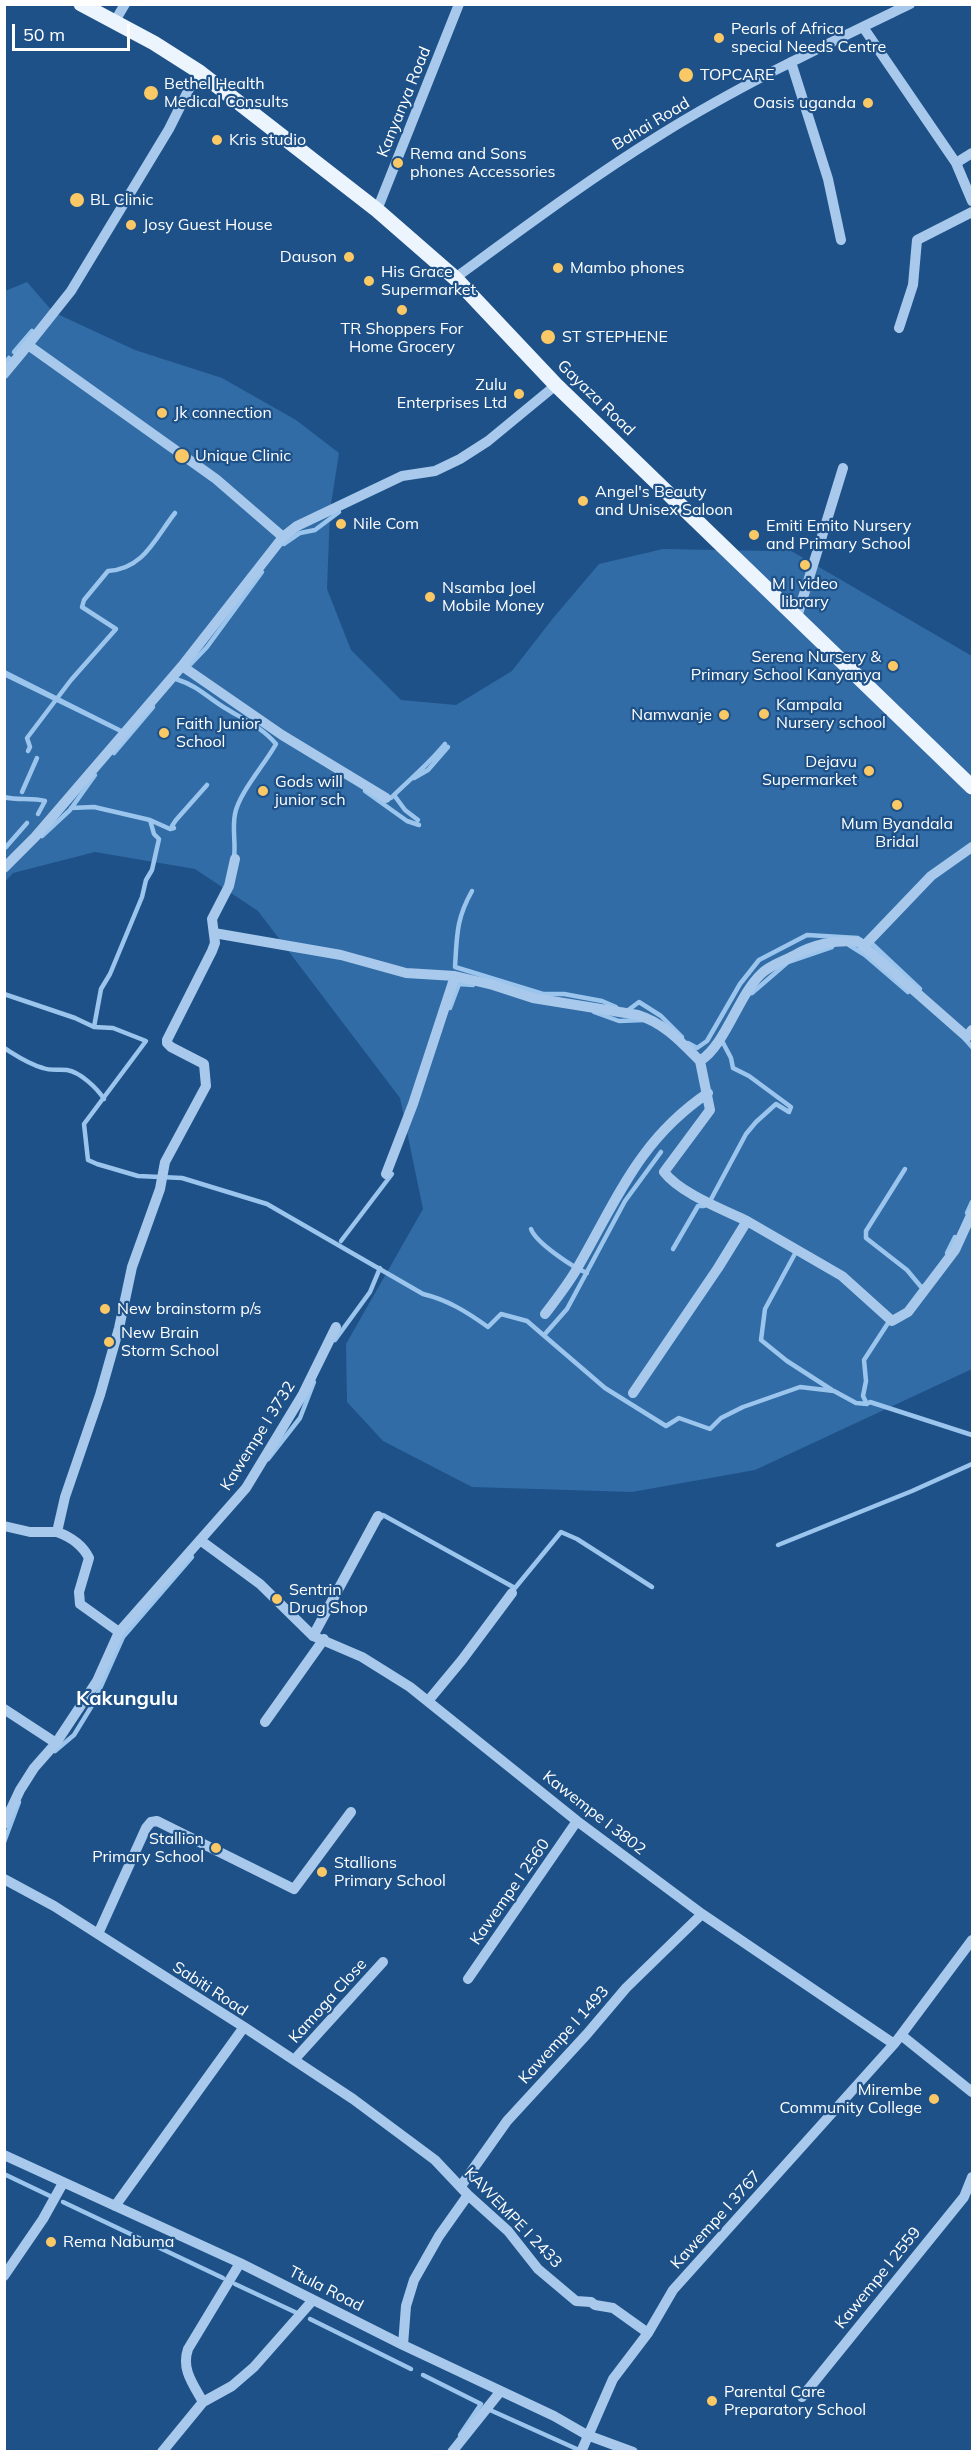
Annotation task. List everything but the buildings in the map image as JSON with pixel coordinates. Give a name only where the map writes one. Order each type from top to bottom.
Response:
[{"type":"main road","name":"Gayaza Road","points":[[81,4],[115,21],[198,71],[377,210],[455,278],[556,385],[972,787]]},
{"type":"street","points":[[115,21],[125,4]]},
{"type":"street","name":"Kanyanya Road","points":[[377,210],[459,4]]},
{"type":"street","name":"Bahai Road","points":[[455,278],[579,187],[661,134],[791,62],[910,4]]},
{"type":"street","points":[[863,27],[956,163],[972,201]]},
{"type":"street","points":[[791,62],[822,158],[841,240]]},
{"type":"street","points":[[4,374],[71,291],[169,129],[198,71]]},
{"type":"street","points":[[956,163],[972,153]]},
{"type":"street","points":[[900,328],[913,285],[917,240],[972,212]]},
{"type":"street","points":[[28,345],[216,479],[283,537]]},
{"type":"street","points":[[4,868],[35,837],[182,666],[283,537],[297,526],[402,476],[435,471],[460,459],[488,441],[556,385]]},
{"type":"street","points":[[797,617],[843,468]]},
{"type":"street","points":[[182,666],[282,735],[386,798]]},
{"type":"street","points":[[863,946],[931,876],[972,847]]},
{"type":"street","points":[[57,1532],[113,1350],[132,1267],[160,1189],[165,1162],[206,1086],[204,1064],[167,1043],[215,943],[212,919],[229,886],[236,859]]},
{"type":"street","points":[[214,933],[341,955],[406,973],[455,976],[533,998],[638,1015],[653,1020],[700,1060],[710,1106],[708,1115],[664,1172],[669,1178],[704,1200],[747,1221],[842,1276],[892,1321],[908,1312],[955,1250],[972,1213]]},
{"type":"street","points":[[700,1060],[707,1057],[759,975],[771,966],[806,948],[845,941],[859,942],[971,1037]]},
{"type":"street","points":[[386,1174],[455,976]]},
{"type":"street","points":[[545,1314],[579,1265],[615,1198],[645,1151],[684,1111],[708,1093]]},
{"type":"street","points":[[633,1393],[747,1221]]},
{"type":"street","name":"Kawempe I 3732","points":[[4,1824],[20,1790],[34,1768],[56,1743],[97,1681],[119,1632],[246,1488],[303,1394],[336,1327]]},
{"type":"street","points":[[265,1722],[318,1637],[378,1516]]},
{"type":"street","points":[[4,1526],[30,1532],[57,1532],[70,1537],[86,1550],[90,1557],[79,1592],[80,1605],[119,1632]]},
{"type":"street","name":"Kawempe I 3802","points":[[200,1540],[260,1584],[318,1637],[339,1649],[362,1657],[410,1687],[577,1821],[702,1914],[898,2040],[972,2092]]},
{"type":"street","points":[[428,1701],[512,1593]]},
{"type":"street","points":[[4,1709],[56,1743]]},
{"type":"street","points":[[98,1934],[146,1828],[151,1822],[157,1821],[294,1889],[351,1812]]},
{"type":"street","name":"Kawempe I 2560","points":[[468,1979],[577,1821]]},
{"type":"street","name":"Sabiti Road","points":[[4,1879],[54,1906],[244,2027],[115,2206]]},
{"type":"street","name":"Kawempe I 1493","points":[[461,2186],[507,2121],[626,1988],[702,1914]]},
{"type":"street","name":"Kawempe I 3767","points":[[581,2451],[614,2379],[648,2332],[673,2290],[898,2040],[972,1940]]},
{"type":"street","name":"Kamoga Close","points":[[294,2060],[383,1962]]},
{"type":"street","name":"KAWEMPE I 2433","points":[[244,2027],[353,2099],[435,2160],[468,2195],[508,2231],[538,2269],[576,2301],[591,2302],[595,2305],[613,2308],[648,2332]]},
{"type":"street","name":"Ttula Road","points":[[4,2155],[240,2263],[403,2345],[554,2416],[587,2435],[633,2451]]},
{"type":"street","name":"Kawempe I 2559","points":[[802,2397],[964,2197],[972,2176]]},
{"type":"street","points":[[4,2276],[43,2219],[63,2183]]},
{"type":"street","points":[[403,2345],[406,2307],[412,2287],[439,2236],[468,2195]]},
{"type":"street","points":[[203,2402],[188,2376],[184,2359],[240,2263]]},
{"type":"street","points":[[162,2451],[203,2402],[241,2379],[313,2300]]},
{"type":"street","points":[[452,2451],[500,2392]]},
{"type":"shaded area","points":[[27,282],[53,312],[135,350],[222,378],[296,420],[339,453],[330,511],[327,589],[351,650],[401,700],[456,705],[512,671],[599,564],[663,549],[772,551],[781,545],[972,656],[972,1369],[755,1470],[632,1492],[472,1487],[383,1441],[347,1402],[346,1344],[423,1209],[400,1098],[258,911],[195,869],[95,852],[13,873],[5,882],[5,291]]},
{"type":"waterway","points":[[14,352],[32,331]]},
{"type":"waterway","points":[[4,365],[9,358]]},
{"type":"waterway","points":[[284,544],[300,533],[315,530],[339,512]]},
{"type":"waterway","points":[[28,751],[30,747],[27,738],[71,680],[116,629],[82,607],[84,600],[108,571],[131,565],[148,551],[175,513]]},
{"type":"waterway","points":[[186,669],[207,647],[262,572]]},
{"type":"waterway","points":[[4,672],[125,733]]},
{"type":"waterway","points":[[4,674],[123,732]]},
{"type":"waterway","points":[[176,679],[197,689],[252,724],[276,744],[237,806],[234,820],[234,857]]},
{"type":"waterway","points":[[114,753],[153,707]]},
{"type":"waterway","points":[[388,797],[391,798],[445,744]]},
{"type":"waterway","points":[[414,778],[428,770],[448,747]]},
{"type":"waterway","points":[[22,792],[37,758]]},
{"type":"waterway","points":[[42,836],[70,810],[95,775]]},
{"type":"waterway","points":[[94,1027],[101,989],[110,974],[142,897],[146,880],[152,870],[159,839],[154,834],[150,820],[170,829],[174,828],[172,826],[176,820],[207,785]]},
{"type":"waterway","points":[[365,791],[407,821],[419,825]]},
{"type":"waterway","points":[[394,795],[405,810],[418,820]]},
{"type":"waterway","points":[[4,797],[45,801],[38,814]]},
{"type":"waterway","points":[[71,808],[94,807],[150,820]]},
{"type":"waterway","points":[[6,847],[27,823]]},
{"type":"waterway","points":[[472,891],[460,919],[455,967],[543,994],[564,994],[602,1001],[616,1007]]},
{"type":"waterway","points":[[688,1043],[697,1048],[707,1041],[740,984],[759,960],[807,935],[858,938]]},
{"type":"waterway","points":[[869,941],[920,989]]},
{"type":"waterway","points":[[849,945],[865,955],[908,992]]},
{"type":"waterway","points":[[752,993],[788,962],[832,947]]},
{"type":"waterway","points":[[450,1008],[459,984],[473,985]]},
{"type":"waterway","points":[[4,994],[75,1018],[94,1027],[113,1028],[146,1041],[84,1124],[88,1160],[138,1176],[182,1178],[267,1204],[423,1294],[457,1307],[488,1327],[501,1314],[527,1321],[605,1388],[666,1426],[679,1418],[710,1429],[721,1418],[743,1407],[800,1387],[834,1391],[856,1403],[870,1402],[972,1435]]},
{"type":"waterway","points":[[627,1011],[639,1002],[661,1016],[682,1037]]},
{"type":"waterway","points":[[594,1012],[619,1021],[644,1020]]},
{"type":"waterway","points":[[709,1203],[746,1134],[756,1122],[776,1104],[789,1112],[791,1107],[749,1076],[733,1068],[731,1058],[721,1039]]},
{"type":"waterway","points":[[965,1039],[972,1047]]},
{"type":"waterway","points":[[4,1048],[38,1066],[72,1071],[83,1077],[104,1099]]},
{"type":"waterway","points":[[545,1334],[567,1309],[625,1201],[661,1152]]},
{"type":"waterway","points":[[905,1169],[866,1231],[866,1238],[907,1270],[922,1288],[924,1286]]},
{"type":"waterway","points":[[341,1241],[392,1174]]},
{"type":"waterway","points":[[967,1213],[972,1202]]},
{"type":"waterway","points":[[673,1249],[698,1206],[704,1206]]},
{"type":"waterway","points":[[531,1229],[547,1248],[587,1273]]},
{"type":"waterway","points":[[947,1253],[955,1237]]},
{"type":"waterway","points":[[797,1250],[765,1309],[761,1340],[787,1361],[832,1390]]},
{"type":"waterway","points":[[335,1340],[370,1292],[380,1268]]},
{"type":"waterway","points":[[867,1404],[863,1396],[866,1381],[864,1360],[890,1320]]},
{"type":"waterway","points":[[268,1459],[300,1418],[314,1382]]},
{"type":"waterway","points":[[778,1545],[972,1464]]},
{"type":"waterway","points":[[381,1518],[383,1515],[515,1588],[561,1532],[577,1539],[652,1587]]},
{"type":"waterway","points":[[55,1751],[74,1735],[93,1704],[123,1637],[192,1557]]},
{"type":"waterway","points":[[4,1842],[19,1802]]},
{"type":"waterway","points":[[4,2174],[50,2196]]},
{"type":"waterway","points":[[63,2202],[223,2278]]},
{"type":"waterway","points":[[235,2284],[297,2313]]},
{"type":"waterway","points":[[310,2319],[411,2369]]},
{"type":"waterway","points":[[423,2375],[481,2404],[460,2435]]},
{"type":"waterway","points":[[490,2410],[579,2450]]},
{"type":"place","name":"Pearls of Africa special Needs Centre","points":[[719,38]]},
{"type":"place","name":"TOPCARE","points":[[686,75]]},
{"type":"place","name":"Bethel Health Medical Consults","points":[[151,93]]},
{"type":"place","name":"Oasis uganda","points":[[868,103]]},
{"type":"place","name":"Kris studio","points":[[217,140]]},
{"type":"place","name":"Rema and Sons phones Accessories","points":[[398,163]]},
{"type":"place","name":"BL Clinic","points":[[77,200]]},
{"type":"place","name":"Josy Guest House","points":[[131,225]]},
{"type":"place","name":"Dauson","points":[[349,257]]},
{"type":"place","name":"Mambo phones","points":[[558,268]]},
{"type":"place","name":"His Grace Supermarket","points":[[369,281]]},
{"type":"place","name":"TR Shoppers For Home Grocery","points":[[402,310]]},
{"type":"place","name":"ST STEPHENE","points":[[548,337]]},
{"type":"place","name":"Zulu Enterprises Ltd","points":[[519,394]]},
{"type":"place","name":"Jk connection","points":[[162,413]]},
{"type":"place","name":"Unique Clinic","points":[[182,456]]},
{"type":"place","name":"Angel's Beauty and Unisex Saloon","points":[[583,501]]},
{"type":"place","name":"Nile Com","points":[[341,524]]},
{"type":"place","name":"Emiti Emito Nursery and Primary School","points":[[754,535]]},
{"type":"place","name":"M I video library","points":[[805,565]]},
{"type":"place","name":"Nsamba Joel Mobile Money","points":[[430,597]]},
{"type":"place","name":"Serena Nursery & Primary School Kanyanya","points":[[893,666]]},
{"type":"place","name":"Kampala Nursery school","points":[[764,714]]},
{"type":"place","name":"Namwanje","points":[[724,715]]},
{"type":"place","name":"Faith Junior School","points":[[164,733]]},
{"type":"place","name":"Dejavu Supermarket","points":[[869,771]]},
{"type":"place","name":"Gods will junior sch","points":[[263,791]]},
{"type":"place","name":"Mum Byandala Bridal","points":[[897,805]]},
{"type":"place","name":"New brainstorm p/s","points":[[105,1309]]},
{"type":"place","name":"New Brain Storm School","points":[[109,1342]]},
{"type":"place","name":"Sentrin Drug Shop","points":[[277,1599]]},
{"type":"place","name":"Stallion Primary School","points":[[216,1848]]},
{"type":"place","name":"Stallions Primary School","points":[[322,1872]]},
{"type":"place","name":"Mirembe Community College","points":[[934,2099]]},
{"type":"place","name":"Rema Nabuma","points":[[51,2242]]},
{"type":"place","name":"Parental Care Preparatory School","points":[[712,2401]]},
{"type":"district","name":"Kakungulu","points":[[127,1699]]}]
